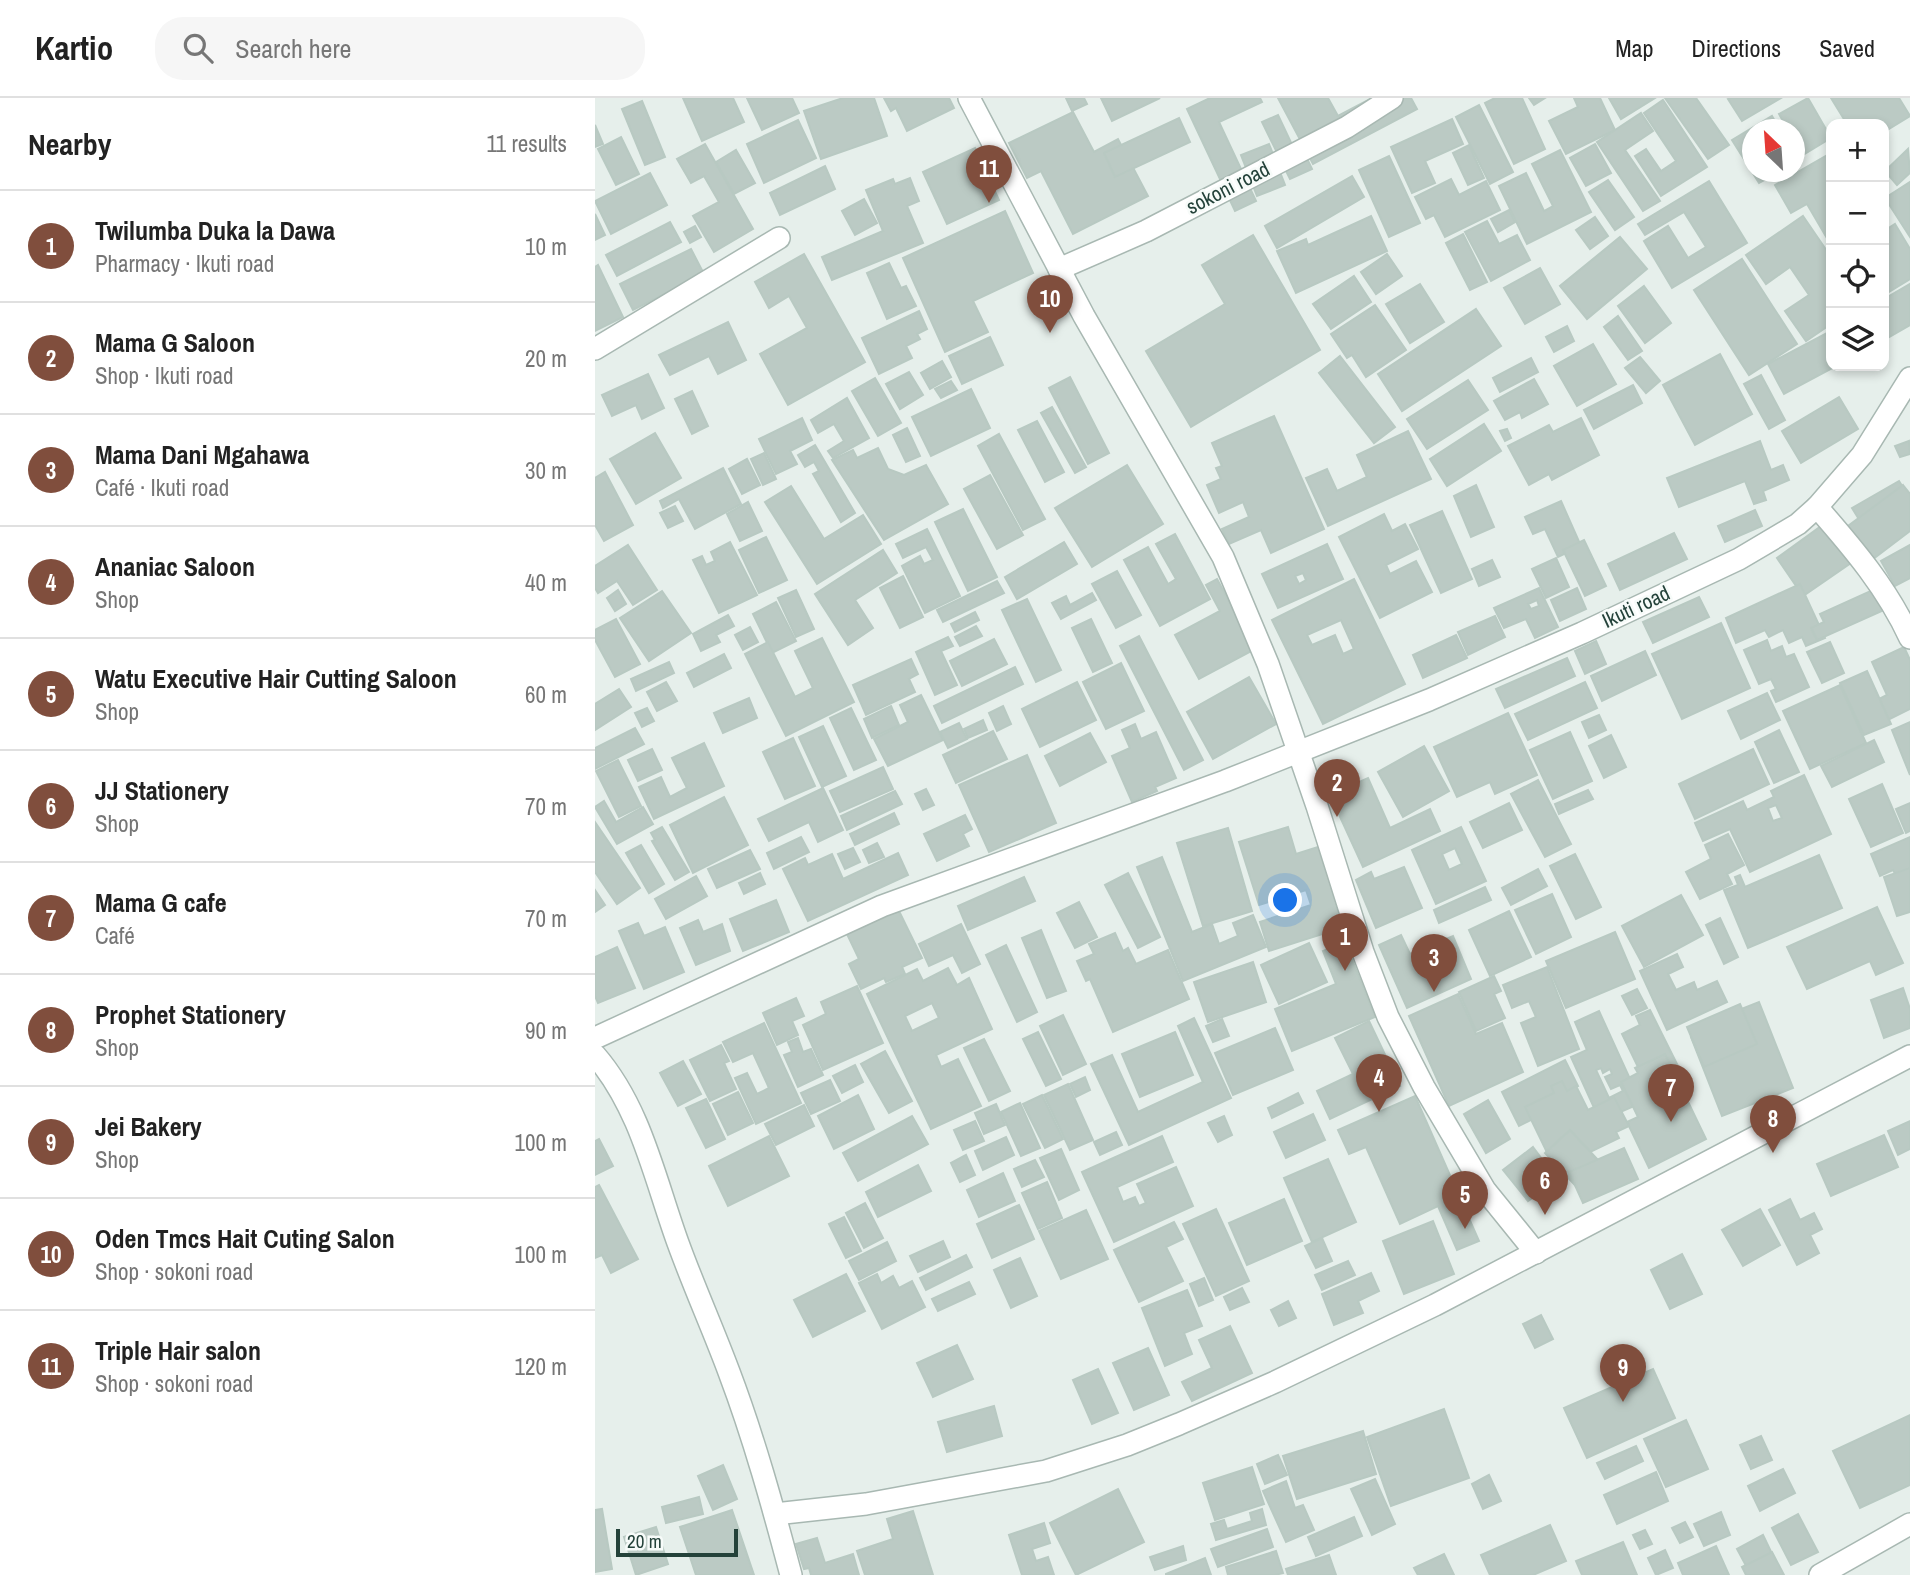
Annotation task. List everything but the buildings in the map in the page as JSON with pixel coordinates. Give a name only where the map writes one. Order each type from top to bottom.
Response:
[{"type":"street","points":[[969,98],[1059,269],[1223,557],[1268,664],[1363,952],[1388,1017],[1424,1087],[1485,1190],[1536,1253]]},
{"type":"street","name":"sokoni road","points":[[1059,269],[1146,230],[1347,127],[1392,98]]},
{"type":"street","points":[[595,349],[779,238]]},
{"type":"street","name":"Ikuti road","points":[[595,1038],[882,906],[1299,753],[1429,700],[1739,559],[1798,524],[1817,507],[1862,455],[1910,378]]},
{"type":"street","points":[[1817,507],[1864,561],[1884,589],[1910,638]]},
{"type":"street","points":[[595,1055],[616,1084],[634,1117],[678,1243],[730,1375],[775,1514],[791,1575]]},
{"type":"street","points":[[775,1514],[866,1504],[1040,1472],[1127,1445],[1287,1376],[1536,1253],[1766,1129],[1910,1056]]},
{"type":"street","points":[[1820,1575],[1910,1524]]},
{"type":"place","name":"Triple Hair salon","points":[[989,203]]},
{"type":"place","name":"Oden Tmcs Hait Cuting Salon","points":[[1050,333]]},
{"type":"place","name":"Mama G Saloon","points":[[1337,817]]},
{"type":"place","name":"Twilumba Duka la Dawa","points":[[1345,971]]},
{"type":"place","name":"Mama Dani Mgahawa","points":[[1434,992]]},
{"type":"place","name":"Ananiac Saloon","points":[[1379,1112]]},
{"type":"place","name":"Mama G cafe","points":[[1671,1122]]},
{"type":"place","name":"Prophet Stationery","points":[[1773,1153]]},
{"type":"place","name":"JJ Stationery","points":[[1545,1215]]},
{"type":"place","name":"Watu Executive Hair Cutting Saloon","points":[[1465,1229]]},
{"type":"place","name":"Jei Bakery","points":[[1623,1402]]}]
